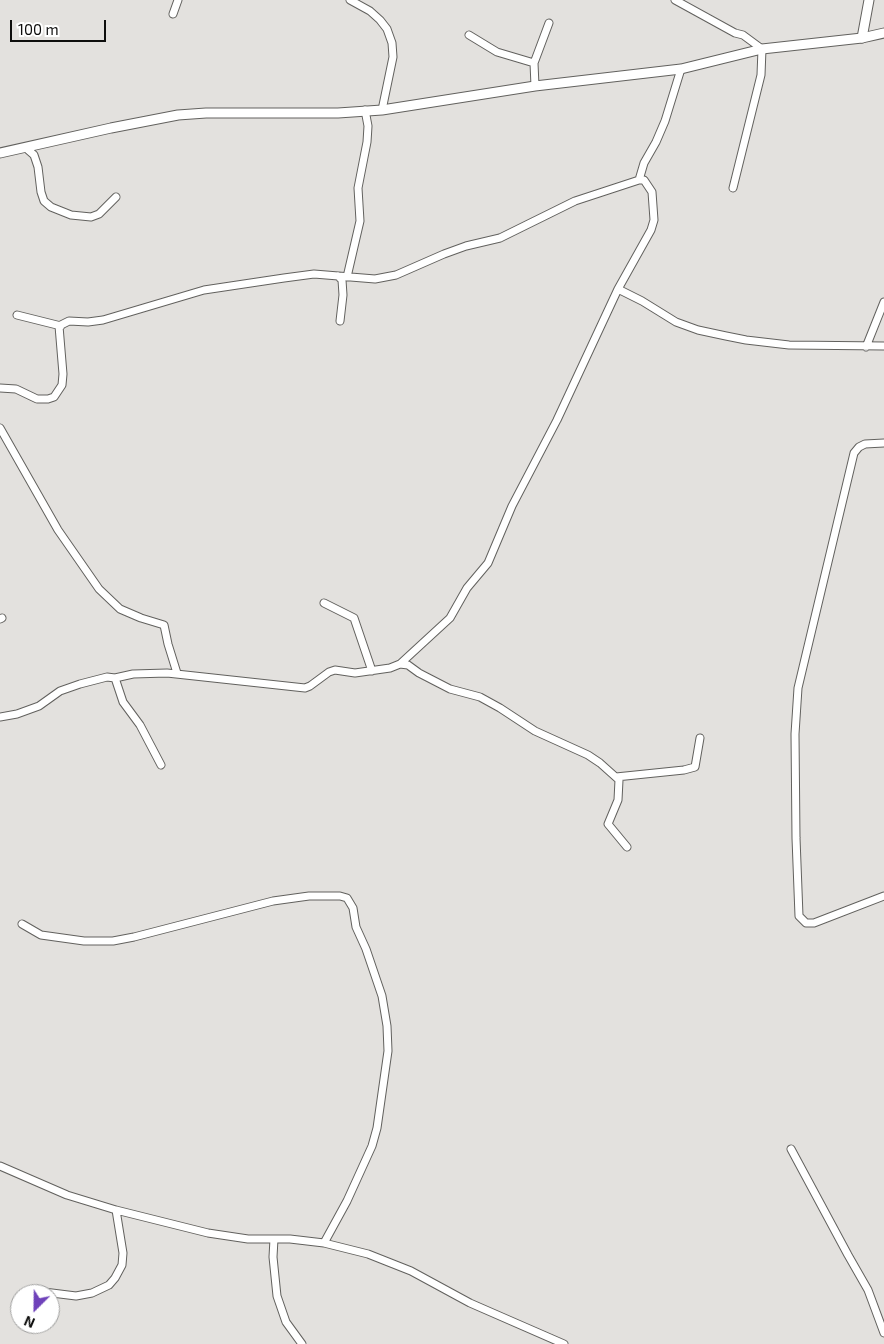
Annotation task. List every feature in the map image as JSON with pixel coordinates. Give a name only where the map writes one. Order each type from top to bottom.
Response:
[{"type":"main road","points":[[862,38],[869,0]]},
{"type":"main road","points":[[0,153],[111,128],[178,116],[206,113],[338,113],[382,110],[535,86],[681,69],[762,49],[862,38],[884,33]]},
{"type":"street","points":[[173,14],[178,0]]},
{"type":"street","points":[[350,0],[370,11],[380,20],[387,30],[392,43],[393,57],[382,110]]},
{"type":"street","points":[[675,0],[735,33],[743,34],[762,49],[761,75],[733,188]]},
{"type":"street","points":[[535,86],[534,63],[549,23]]},
{"type":"street","points":[[469,35],[497,52],[534,63]]},
{"type":"street","points":[[639,180],[644,163],[665,121],[681,69]]},
{"type":"street","points":[[347,277],[360,221],[358,188],[367,142],[368,126],[365,110]]},
{"type":"street","points":[[26,148],[34,155],[38,167],[41,192],[44,200],[51,207],[71,215],[91,217],[100,214],[116,198]]},
{"type":"street","points":[[0,388],[16,389],[37,399],[54,397],[62,385],[63,374],[59,330],[60,326],[69,321],[88,322],[103,320],[204,290],[314,274],[375,279],[396,275],[422,262],[452,251],[500,238],[575,201],[639,180],[644,180],[652,192],[654,220],[651,230],[618,289],[557,420],[512,506],[488,563],[467,588],[450,618],[400,664],[390,668],[355,673],[335,670],[305,688],[177,673],[133,674],[115,678],[107,677],[60,691],[39,706],[17,714],[0,717]]},
{"type":"street","points":[[338,276],[342,280],[343,294],[340,321]]},
{"type":"street","points":[[618,289],[642,300],[676,322],[698,330],[774,344],[884,346]]},
{"type":"street","points":[[866,346],[884,302]]},
{"type":"street","points":[[17,316],[61,326]]},
{"type":"street","points":[[0,428],[58,530],[99,589],[120,608],[135,616],[164,625],[177,673]]},
{"type":"street","points":[[884,443],[865,444],[854,453],[798,688],[795,734],[799,916],[806,922],[814,923],[884,896]]},
{"type":"street","points":[[324,603],[354,618],[372,671]]},
{"type":"street","points":[[400,664],[408,665],[450,688],[480,697],[494,704],[534,731],[600,762],[619,780],[619,792],[608,824],[627,847]]},
{"type":"street","points":[[115,678],[123,702],[140,725],[161,764]]},
{"type":"street","points":[[616,777],[696,767],[700,738]]},
{"type":"street","points":[[22,924],[41,935],[84,941],[113,941],[273,902],[309,896],[340,896],[347,898],[353,908],[356,927],[366,949],[382,996],[387,1026],[388,1051],[377,1128],[372,1146],[360,1175],[324,1243]]},
{"type":"street","points":[[791,1149],[868,1290],[884,1333]]},
{"type":"street","points":[[0,1166],[67,1195],[116,1210],[208,1233],[248,1239],[290,1239],[324,1243],[368,1254],[411,1271],[470,1303],[564,1344]]},
{"type":"street","points":[[60,1294],[76,1296],[92,1293],[109,1285],[115,1278],[122,1265],[124,1253],[116,1210]]},
{"type":"street","points":[[274,1240],[273,1257],[277,1296],[286,1322],[302,1344]]}]
